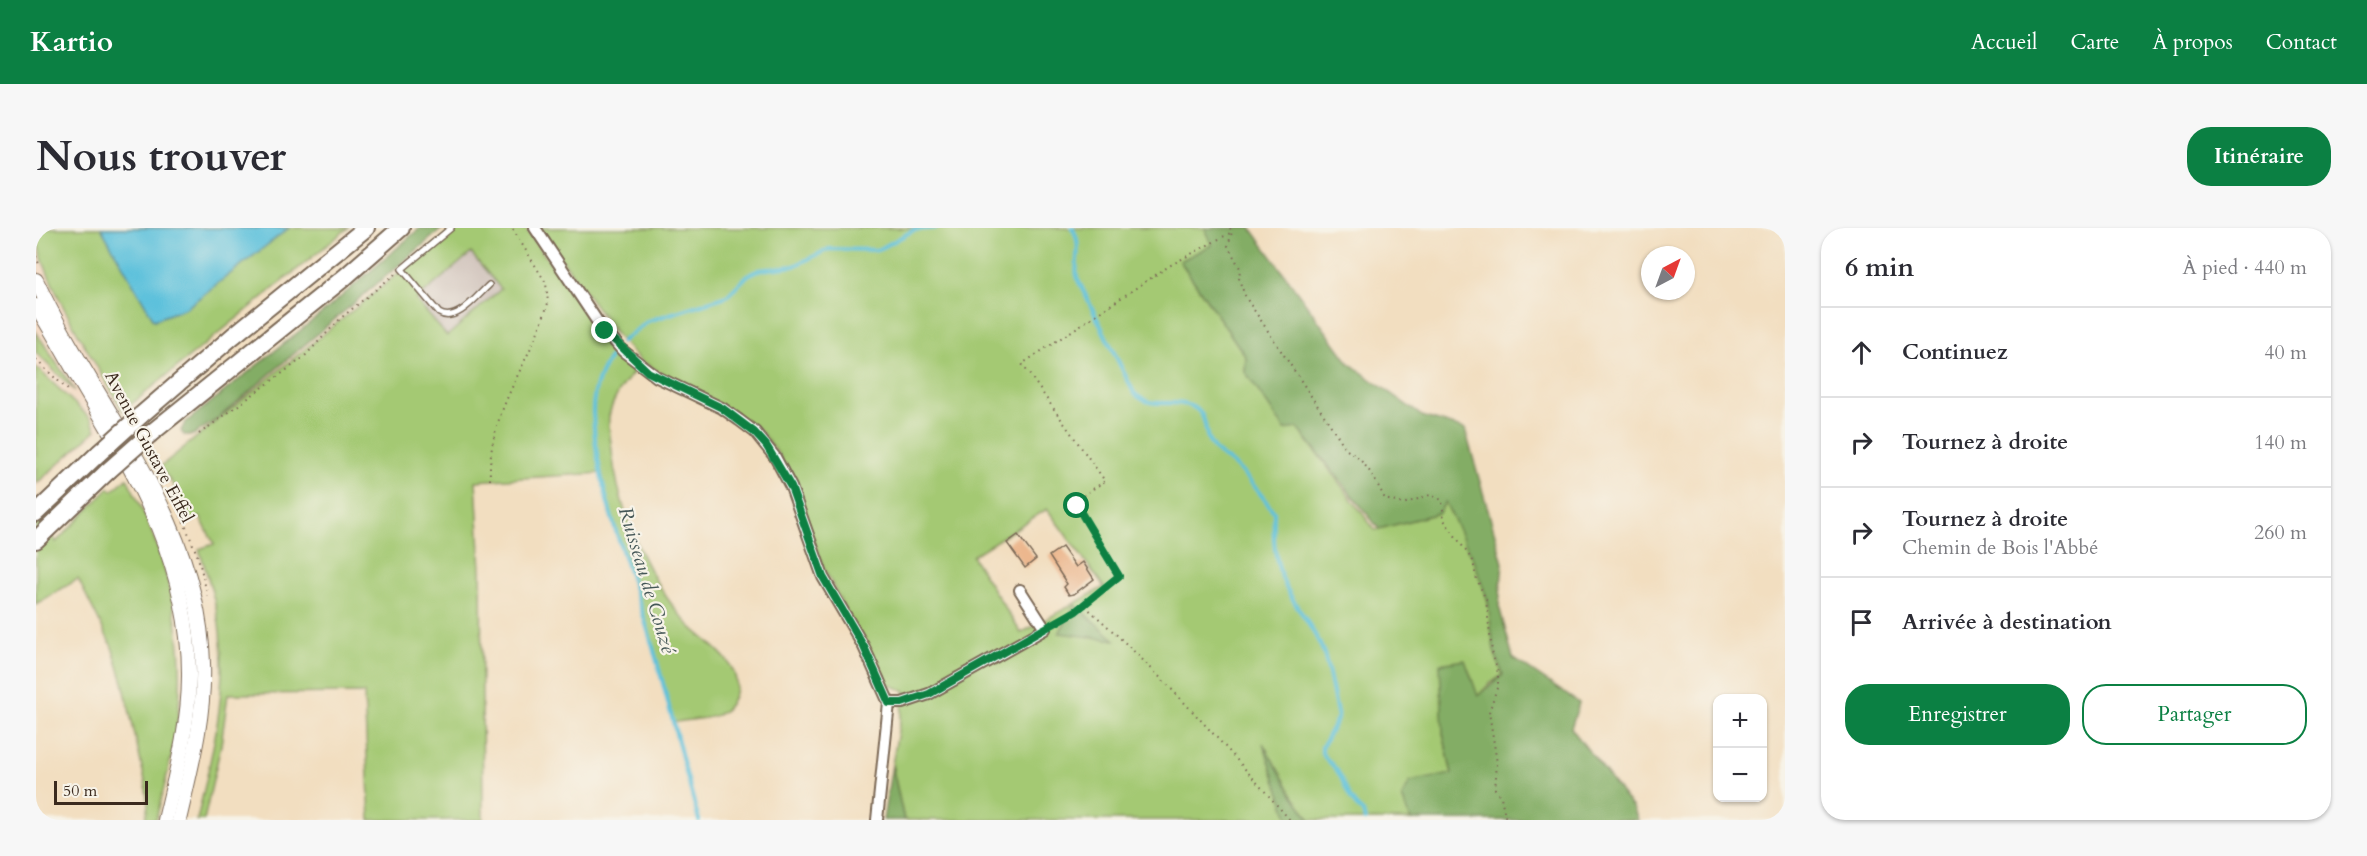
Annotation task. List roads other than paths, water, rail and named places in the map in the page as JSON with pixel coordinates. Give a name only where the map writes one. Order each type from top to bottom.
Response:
[{"type":"highway","points":[[36,513],[140,416],[233,336],[366,228]]},
{"type":"highway","points":[[36,540],[150,434],[345,277],[401,228]]},
{"type":"street","points":[[535,228],[597,321],[623,351],[657,377],[722,408],[754,432],[766,445],[791,487],[823,577],[864,647],[889,703],[877,820]]},
{"type":"street","name":"Avenue Gustave Eiffel","points":[[36,280],[158,497],[178,540],[193,587],[202,643],[203,690],[199,732],[179,820]]},
{"type":"street","name":"Avenue Gustave Eiffel","points":[[36,306],[142,491],[165,543],[181,595],[189,667],[187,711],[165,820]]},
{"type":"street","points":[[889,703],[902,703],[929,694],[1045,629],[1020,590]]},
{"type":"lane","points":[[451,228],[402,269],[439,313],[445,316],[454,315],[489,285]]},
{"type":"water","points":[[101,228],[289,228],[186,308],[154,320]]},
{"type":"waterway","name":"Ruisseau de Couzé","points":[[621,342],[648,321],[727,296],[748,275],[759,270],[794,266],[829,249],[878,250],[914,230],[936,228]]},
{"type":"waterway","points":[[1072,228],[1078,246],[1077,278],[1134,393],[1149,402],[1179,403],[1195,408],[1202,416],[1213,448],[1244,474],[1274,512],[1274,540],[1278,567],[1289,594],[1316,636],[1324,654],[1338,717],[1322,747],[1322,754],[1338,772],[1350,798],[1363,812],[1365,820]]},
{"type":"waterway","name":"Ruisseau de Couzé","points":[[615,350],[599,380],[593,405],[595,443],[600,471],[614,526],[656,657],[699,820]]}]
